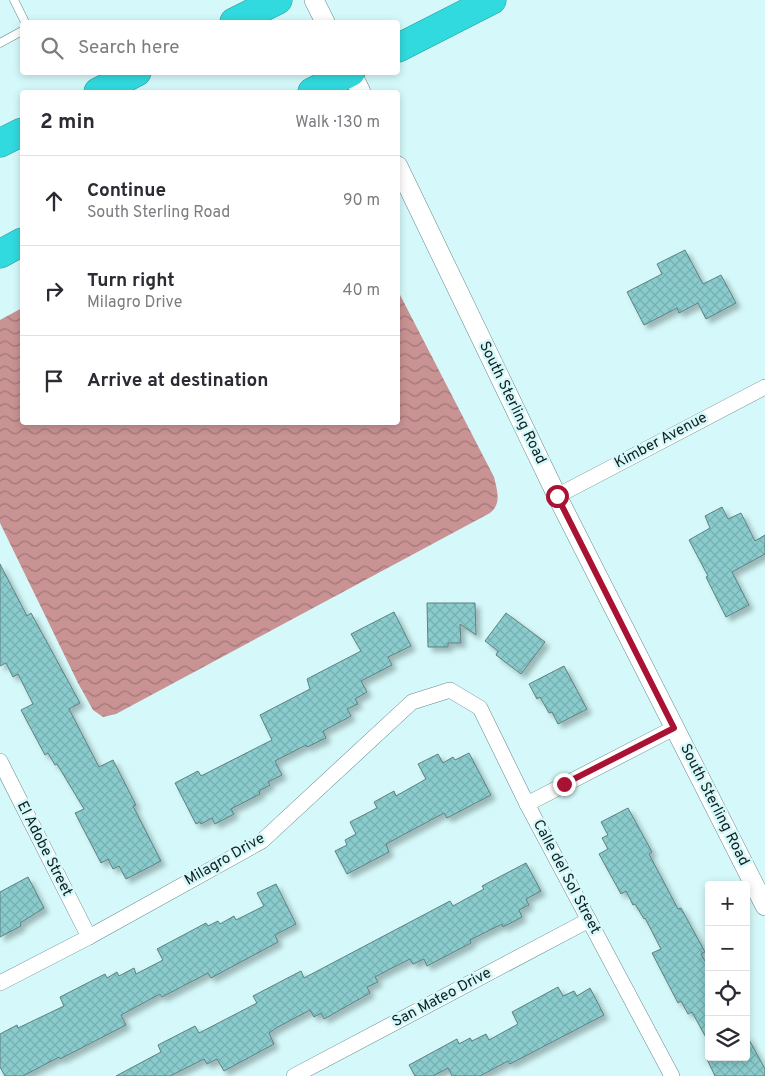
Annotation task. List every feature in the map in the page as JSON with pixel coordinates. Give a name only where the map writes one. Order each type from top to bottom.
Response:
[{"type":"highway","points":[[238,20],[278,0]]},
{"type":"highway","points":[[400,47],[492,0]]},
{"type":"highway","points":[[102,90],[131,75]]},
{"type":"highway","points":[[316,90],[345,75]]},
{"type":"highway","points":[[0,143],[20,133]]},
{"type":"highway","points":[[0,254],[20,243]]},
{"type":"street","points":[[314,0],[324,20]]},
{"type":"street","points":[[352,75],[360,90]]},
{"type":"street","name":"South Sterling Road","points":[[400,170],[557,496],[765,906]]},
{"type":"street","name":"Kimber Avenue","points":[[557,496],[765,386]]},
{"type":"street","name":"Calle del Sol Street","points":[[450,690],[480,708],[527,804],[672,1076]]},
{"type":"street","name":"Milagro Drive","points":[[0,983],[89,937],[262,841],[412,702],[450,690]]},
{"type":"street","points":[[527,804],[674,728]]},
{"type":"street","name":"El Adobe Street","points":[[0,761],[89,937]]},
{"type":"street","name":"San Mateo Drive","points":[[294,1076],[589,920]]},
{"type":"lane","points":[[14,0],[24,20]]},
{"type":"lane","points":[[0,44],[20,33]]},
{"type":"water","points":[[400,295],[494,477],[498,496],[496,505],[490,513],[116,714],[103,717],[93,710],[78,683],[0,523],[0,320],[20,309],[20,425],[400,425]]},
{"type":"building","points":[[685,250],[703,284],[721,275],[736,303],[706,319],[698,303],[679,313],[677,308],[644,325],[627,292],[662,274],[657,264]]},
{"type":"building","points":[[722,507],[728,519],[741,513],[755,541],[765,535],[765,554],[732,572],[749,605],[726,617],[706,577],[708,576],[689,540],[710,528],[705,516]]},
{"type":"building","points":[[0,564],[27,616],[31,613],[80,703],[69,709],[99,767],[113,760],[136,805],[133,806],[161,861],[126,879],[119,866],[113,869],[108,859],[101,863],[75,813],[84,809],[57,764],[55,765],[48,753],[45,755],[21,710],[33,704],[18,674],[13,677],[6,663],[0,666]]},
{"type":"building","points":[[427,603],[475,603],[476,635],[460,624],[461,643],[448,643],[448,647],[428,647]]},
{"type":"building","points":[[394,612],[411,646],[388,657],[392,665],[361,681],[367,692],[355,699],[358,704],[347,709],[351,716],[323,731],[326,738],[307,747],[306,745],[275,761],[282,775],[268,782],[270,785],[259,791],[260,794],[231,809],[234,814],[215,824],[212,818],[201,824],[200,822],[196,824],[175,783],[198,771],[201,776],[272,740],[260,715],[310,689],[307,679],[361,651],[351,634]]},
{"type":"building","points":[[506,613],[545,642],[521,674],[496,655],[498,651],[485,641]]},
{"type":"building","points":[[564,666],[587,709],[558,724],[552,712],[549,713],[540,697],[537,699],[529,684]]},
{"type":"building","points":[[469,753],[491,795],[447,818],[444,813],[386,844],[389,852],[347,874],[335,851],[347,845],[345,840],[356,834],[350,822],[377,808],[374,802],[394,791],[396,796],[426,779],[418,764],[438,754],[443,763],[453,757],[455,760]]},
{"type":"building","points":[[628,808],[652,852],[649,854],[678,909],[681,908],[705,952],[701,954],[705,961],[705,1036],[692,1012],[688,1014],[681,1001],[678,1003],[652,953],[661,949],[645,918],[635,904],[633,905],[626,891],[621,894],[599,854],[608,849],[602,838],[608,835],[601,822]]},
{"type":"building","points":[[526,863],[541,891],[526,899],[529,905],[519,910],[522,917],[503,927],[502,924],[470,940],[471,943],[427,966],[424,959],[413,964],[410,959],[390,969],[375,977],[378,982],[367,987],[370,993],[324,1019],[321,1013],[314,1017],[310,1010],[269,1033],[274,1044],[224,1071],[217,1059],[207,1064],[204,1059],[170,1076],[116,1076],[161,1052],[158,1045],[195,1026],[199,1033],[257,1003],[253,996],[301,971],[304,978],[450,901],[453,906],[484,889],[482,886]]},
{"type":"building","points":[[28,877],[44,908],[20,923],[21,926],[0,937],[0,892]]},
{"type":"building","points":[[276,884],[296,924],[275,935],[278,942],[211,978],[208,973],[162,997],[160,994],[121,1015],[126,1025],[60,1059],[59,1057],[23,1076],[5,1076],[0,1067],[0,1034],[17,1025],[18,1028],[64,1006],[60,997],[105,974],[107,978],[117,972],[119,976],[134,968],[136,974],[163,960],[157,949],[206,923],[208,926],[218,921],[220,924],[234,916],[236,920],[264,906],[257,893]]},
{"type":"building","points":[[558,987],[563,996],[574,991],[577,996],[590,988],[604,1015],[510,1064],[508,1061],[480,1076],[452,1076],[448,1068],[433,1076],[415,1076],[409,1065],[457,1039],[459,1044],[470,1038],[472,1041],[486,1034],[489,1040],[518,1024],[512,1012]]},
{"type":"building","points":[[750,1041],[765,1069],[765,1076],[715,1076],[708,1061],[750,1061]]},
{"type":"route","points":[[557,496],[674,728],[564,784]]}]
